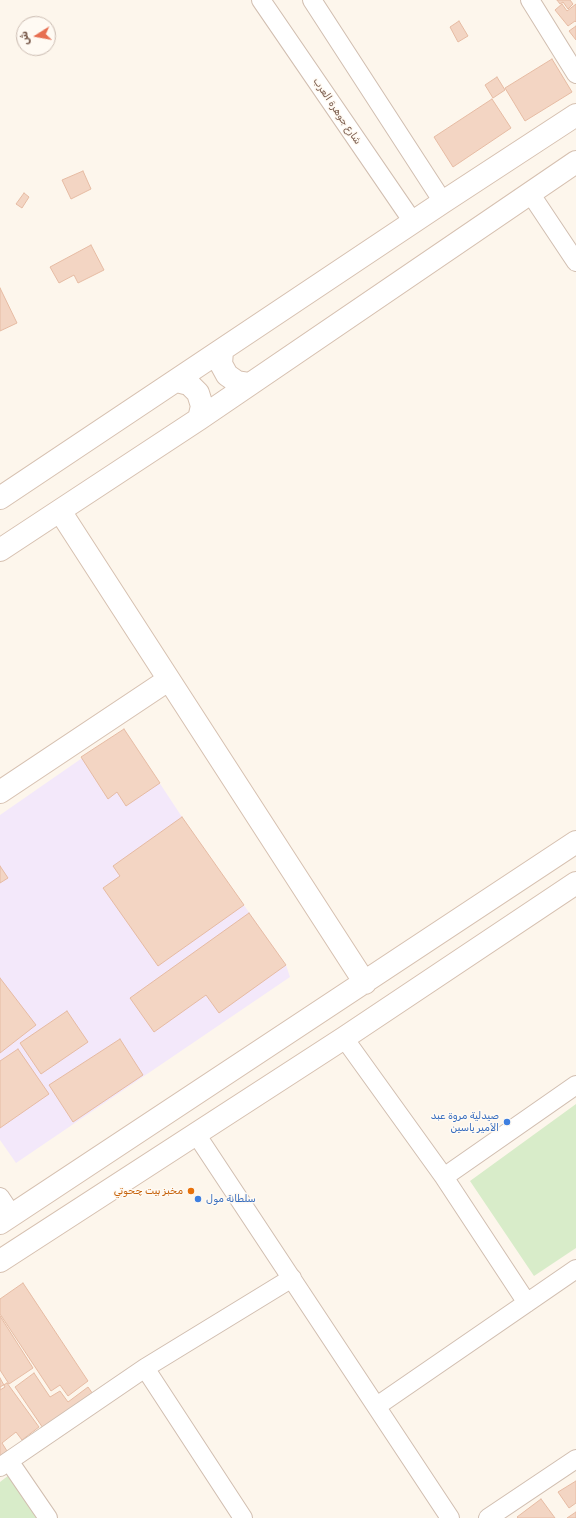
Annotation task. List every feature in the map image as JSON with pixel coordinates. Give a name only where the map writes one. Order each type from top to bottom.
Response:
[{"type":"street","name":"شارع جوهرة العرب","points":[[261,0],[413,222]]},
{"type":"street","points":[[312,0],[443,202]]},
{"type":"street","points":[[530,0],[576,74]]},
{"type":"street","points":[[0,498],[576,115]]},
{"type":"street","points":[[0,550],[250,384],[576,162]]},
{"type":"street","points":[[530,193],[576,262]]},
{"type":"street","points":[[222,351],[221,364],[227,375],[237,382],[250,384]]},
{"type":"street","points":[[176,381],[189,384],[198,394],[202,406],[198,419]]},
{"type":"street","points":[[60,511],[365,983]]},
{"type":"street","points":[[0,792],[168,680]]},
{"type":"street","points":[[0,1197],[6,1219],[365,983],[576,842]]},
{"type":"street","points":[[0,1261],[344,1038],[576,883]]},
{"type":"street","points":[[344,1038],[444,1177],[526,1303]]},
{"type":"street","points":[[444,1177],[576,1085]]},
{"type":"street","points":[[196,1134],[450,1518]]},
{"type":"street","points":[[377,1406],[576,1269]]},
{"type":"street","points":[[48,1518],[4,1464],[145,1368],[292,1278]]},
{"type":"street","points":[[145,1368],[243,1518]]},
{"type":"street","points":[[488,1518],[576,1459]]},
{"type":"shaded area","points":[[124,729],[182,817],[286,965],[290,977],[16,1163],[0,1140],[0,815]]},
{"type":"green space","points":[[576,1104],[576,1248],[534,1276],[470,1181]]},
{"type":"green space","points":[[9,1475],[38,1518],[0,1518],[0,1482]]},
{"type":"building","points":[[557,0],[570,0],[573,4],[568,9],[563,2],[560,4]]},
{"type":"building","points":[[562,4],[567,11],[576,4],[576,22],[575,21],[568,26],[555,10]]},
{"type":"building","points":[[459,21],[468,36],[458,42],[450,27]]},
{"type":"building","points":[[576,26],[576,40],[569,31]]},
{"type":"building","points":[[552,59],[572,92],[525,121],[505,88]]},
{"type":"building","points":[[497,77],[505,90],[493,98],[485,85]]},
{"type":"building","points":[[492,99],[511,128],[453,167],[434,137]]},
{"type":"building","points":[[83,171],[91,189],[71,199],[62,180]]},
{"type":"building","points":[[24,193],[29,197],[22,208],[16,204]]},
{"type":"building","points":[[91,245],[104,270],[78,283],[74,275],[59,283],[50,267]]},
{"type":"building","points":[[0,288],[17,323],[0,331]]},
{"type":"building","points":[[124,729],[160,783],[126,806],[117,792],[108,799],[81,757]]},
{"type":"building","points":[[182,817],[244,905],[158,966],[103,888],[120,876],[113,866]]},
{"type":"building","points":[[0,866],[8,878],[0,883]]},
{"type":"building","points":[[249,913],[286,965],[219,1013],[206,995],[154,1032],[130,998]]},
{"type":"building","points":[[0,978],[36,1025],[0,1053]]},
{"type":"building","points":[[67,1011],[88,1042],[41,1074],[20,1043]]},
{"type":"building","points":[[120,1039],[143,1075],[73,1122],[49,1085]]},
{"type":"building","points":[[18,1049],[49,1094],[0,1128],[0,1061]]},
{"type":"building","points":[[23,1283],[88,1381],[68,1396],[60,1385],[51,1391],[0,1314],[0,1299]]},
{"type":"building","points":[[0,1316],[33,1368],[9,1384],[0,1370]]},
{"type":"building","points":[[34,1373],[50,1397],[60,1391],[68,1402],[88,1387],[95,1397],[45,1431],[15,1387]]},
{"type":"building","points":[[0,1378],[5,1387],[0,1390]]},
{"type":"building","points":[[7,1383],[39,1427],[22,1440],[16,1432],[2,1443],[7,1451],[0,1456],[0,1387]]},
{"type":"building","points":[[576,1481],[576,1503],[569,1508],[558,1492]]},
{"type":"building","points":[[541,1499],[555,1518],[517,1517]]},
{"type":"building","points":[[576,1512],[576,1518],[567,1518]]},
{"type":"place","name":"صيدلية مروة عبد الأمير ياسين","points":[[507,1122]]},
{"type":"place","name":"مخبز بيت چحوتي","points":[[191,1191]]},
{"type":"place","name":"سلطانة مول","points":[[198,1199]]}]
